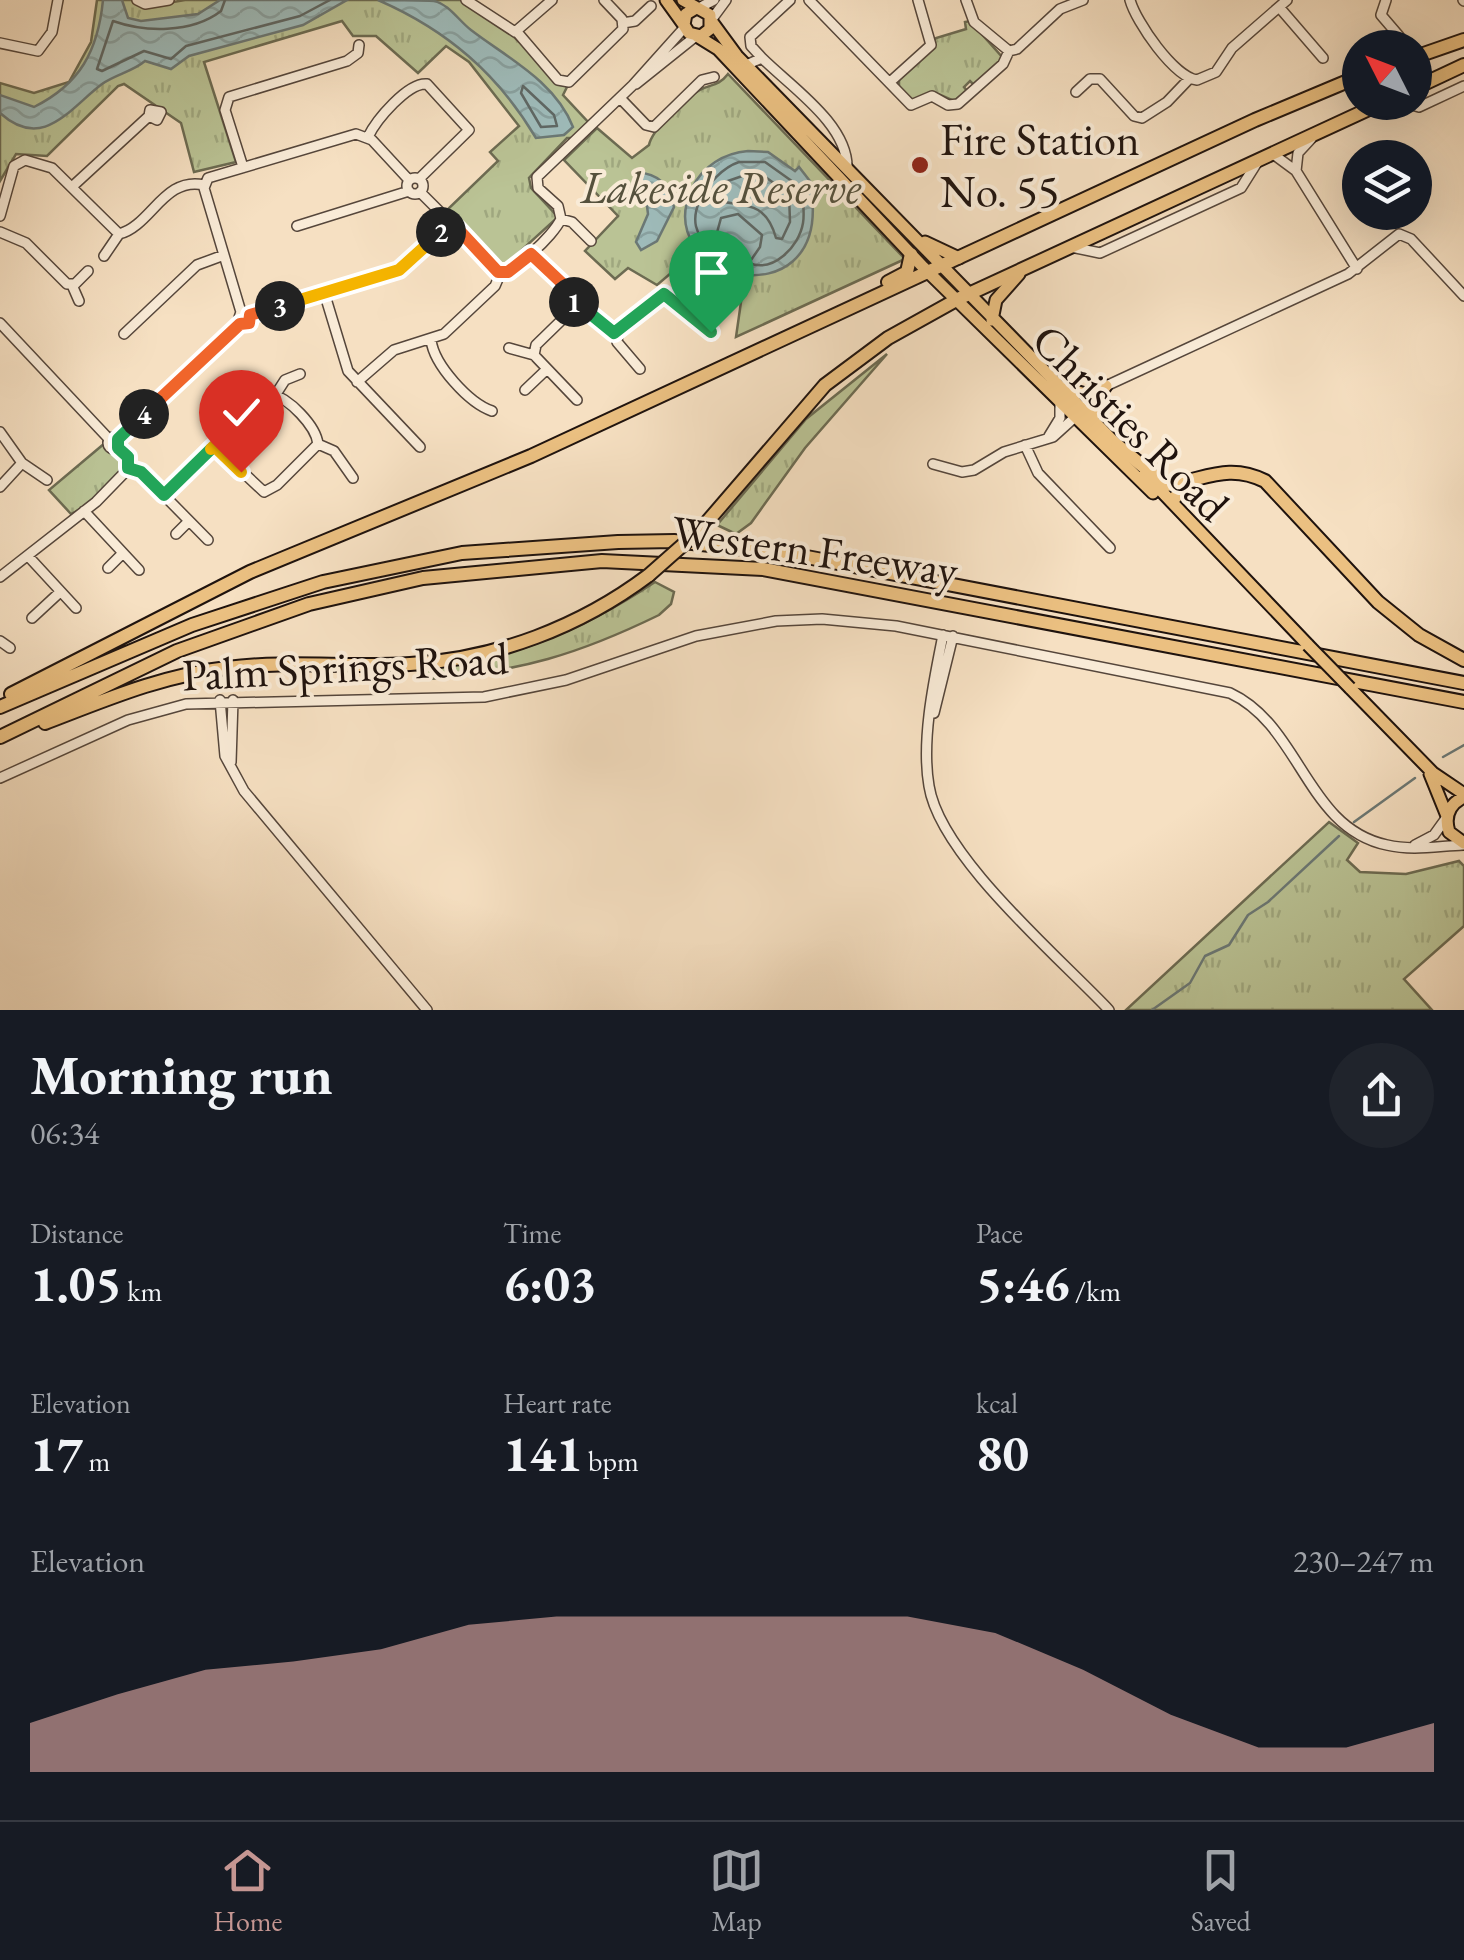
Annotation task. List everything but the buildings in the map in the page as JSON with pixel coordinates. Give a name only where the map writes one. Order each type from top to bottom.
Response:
[{"type":"highway","points":[[1432,51],[1464,40]]},
{"type":"highway","points":[[1432,80],[1464,65]]},
{"type":"highway","points":[[0,704],[250,572],[531,456],[1342,84]]},
{"type":"highway","points":[[0,740],[147,684],[194,673],[252,665],[411,664],[497,650],[558,630],[649,575],[702,529],[824,385],[888,338],[963,297],[1346,120]]},
{"type":"highway","points":[[817,324],[906,272],[911,254]]},
{"type":"highway","points":[[1117,445],[1163,484],[1238,472],[1272,486],[1378,602],[1420,634],[1464,660]]},
{"type":"highway","points":[[1172,501],[1202,475]]},
{"type":"highway","name":"Western Freeway","points":[[0,704],[192,625],[323,582],[462,554],[674,541],[791,554],[1464,683]]},
{"type":"highway","name":"Western Freeway","points":[[0,740],[177,651],[309,604],[462,572],[602,560],[764,570],[1464,702]]},
{"type":"main road","points":[[666,0],[685,26],[718,49],[788,117],[860,192],[911,254],[934,269],[963,297]]},
{"type":"main road","points":[[682,0],[712,20],[788,117],[847,170],[860,192],[908,232],[958,258]]},
{"type":"main road","points":[[685,26],[686,14],[697,8]]},
{"type":"main road","points":[[696,36],[708,32],[712,20]]},
{"type":"main road","points":[[908,232],[934,269]]},
{"type":"main road","points":[[992,320],[1001,292],[1031,266]]},
{"type":"main road","name":"Christies Road","points":[[963,297],[992,320],[1077,414],[1212,551],[1258,592]]},
{"type":"main road","name":"Christies Road","points":[[963,297],[1060,405],[1093,422],[1117,445],[1421,761],[1464,795]]},
{"type":"main road","points":[[1038,367],[1070,393],[1092,396]]},
{"type":"main road","points":[[1093,422],[1093,402],[1106,386]]},
{"type":"main road","points":[[1172,501],[1212,551]]},
{"type":"main road","name":"Christies Road","points":[[1421,761],[1447,817],[1449,832],[1464,844]]},
{"type":"main road","points":[[1447,817],[1452,804],[1464,795]]},
{"type":"street","points":[[0,44],[38,51],[52,32],[58,0]]},
{"type":"street","points":[[138,0],[147,4],[169,0]]},
{"type":"street","points":[[466,0],[517,32],[557,78],[567,82],[617,36],[623,23]]},
{"type":"street","points":[[517,32],[552,0]]},
{"type":"street","points":[[604,0],[623,23]]},
{"type":"street","points":[[697,8],[714,0]]},
{"type":"street","points":[[712,20],[726,0]]},
{"type":"street","points":[[790,0],[750,37],[751,46],[844,144],[847,170]]},
{"type":"street","points":[[810,0],[911,104],[934,96],[954,106],[989,78],[1009,51],[1017,50],[1062,8],[1082,0]]},
{"type":"street","points":[[890,82],[931,45],[918,0]]},
{"type":"street","points":[[966,0],[974,22],[1009,51]]},
{"type":"street","points":[[1130,0],[1136,20],[1189,79]]},
{"type":"street","points":[[1386,0],[1381,15],[1394,30]]},
{"type":"street","points":[[1076,92],[1090,79],[1100,79],[1134,116],[1142,118],[1167,102],[1189,79],[1214,74],[1232,48],[1283,4],[1323,58]]},
{"type":"street","points":[[623,23],[635,21],[651,6]]},
{"type":"street","points":[[561,219],[558,206],[538,188],[537,177],[633,85],[685,26]]},
{"type":"street","points":[[633,85],[696,36]]},
{"type":"street","points":[[242,167],[225,110],[229,97],[347,61],[358,53],[359,45]]},
{"type":"street","points":[[746,64],[762,58]]},
{"type":"street","points":[[620,98],[646,125],[654,127],[702,80],[714,77]]},
{"type":"street","points":[[297,226],[414,185],[469,130],[427,84],[416,85],[368,137]]},
{"type":"street","points":[[1432,101],[1464,86]]},
{"type":"street","points":[[74,185],[149,116]]},
{"type":"street","points":[[1296,171],[1301,148],[1321,132]]},
{"type":"street","points":[[244,317],[204,185],[208,178],[350,136],[368,137],[445,216],[447,228]]},
{"type":"street","points":[[1273,154],[1296,171],[1356,269]]},
{"type":"street","points":[[0,216],[4,191],[14,166],[22,160],[50,166],[74,185],[119,234]]},
{"type":"street","points":[[104,256],[119,234],[170,192],[193,183],[204,185]]},
{"type":"street","points":[[561,219],[572,222],[591,241]]},
{"type":"street","points":[[357,382],[394,350],[431,340],[495,286],[501,272],[531,254],[561,219]]},
{"type":"street","points":[[115,442],[244,317],[403,268],[447,228],[458,229],[501,272]]},
{"type":"street","points":[[0,232],[26,243],[62,281],[72,285],[79,301]]},
{"type":"street","points":[[933,464],[969,472],[1048,438],[1106,386],[1356,269],[1391,238],[1404,234],[1464,296]]},
{"type":"street","points":[[531,254],[570,292],[574,308]]},
{"type":"street","points":[[124,334],[197,265],[224,255]]},
{"type":"street","points":[[72,285],[88,271]]},
{"type":"street","points":[[324,292],[344,361],[357,382],[420,447]]},
{"type":"street","points":[[640,369],[617,342],[618,333],[652,299],[664,294],[711,332]]},
{"type":"street","points":[[574,308],[587,311],[607,331],[618,333]]},
{"type":"street","points":[[534,355],[541,340],[574,308]]},
{"type":"street","points":[[0,326],[12,331],[15,339],[128,457],[128,468],[84,510],[0,577]]},
{"type":"street","points":[[431,340],[438,362],[479,404],[492,410]]},
{"type":"street","points":[[508,348],[534,355],[576,400]]},
{"type":"street","points":[[525,390],[546,370]]},
{"type":"street","points":[[164,495],[268,396],[276,394],[284,380],[300,374]]},
{"type":"street","points":[[276,394],[314,430],[318,444]]},
{"type":"street","points":[[1048,438],[1058,424],[1060,405]]},
{"type":"street","points":[[0,432],[22,462],[47,480]]},
{"type":"street","points":[[214,446],[264,492],[278,485],[318,444]]},
{"type":"street","points":[[318,444],[334,451],[353,478]]},
{"type":"street","points":[[1025,446],[1038,473],[1110,548]]},
{"type":"street","points":[[0,486],[22,462]]},
{"type":"street","points":[[128,468],[141,472],[208,540]]},
{"type":"street","points":[[84,510],[138,570]]},
{"type":"street","points":[[176,534],[189,521]]},
{"type":"street","points":[[108,568],[122,554]]},
{"type":"street","points":[[28,556],[76,608]]},
{"type":"street","points":[[32,618],[59,593]]},
{"type":"street","name":"Palm Springs Road","points":[[0,778],[128,720],[186,704],[220,700],[484,697],[566,680],[696,636],[776,621],[872,622],[1173,680],[1246,700],[1283,736],[1336,819],[1369,840],[1402,848],[1464,844]]},
{"type":"street","points":[[948,636],[931,696],[927,751],[929,788],[948,837],[1109,1010]]},
{"type":"street","points":[[0,640],[10,648]]},
{"type":"street","points":[[220,700],[222,742],[244,791],[428,1010]]},
{"type":"street","points":[[232,770],[229,725],[233,700]]},
{"type":"street","points":[[1402,848],[1426,840],[1447,817]]},
{"type":"green space","points":[[97,0],[134,0],[144,7],[185,0],[461,0],[512,35],[567,87],[563,95],[589,123],[573,138],[567,138],[529,178],[531,188],[558,217],[503,267],[447,210],[498,161],[490,152],[519,126],[469,62],[446,46],[418,73],[376,36],[353,36],[342,21],[204,62],[236,162],[194,172],[181,123],[124,84],[47,156],[16,154],[0,181],[0,83],[34,93],[69,82],[91,42]]},
{"type":"green space","points":[[970,21],[1003,58],[974,85],[970,81],[964,87],[967,91],[954,101],[934,92],[912,100],[899,87],[899,79],[936,38],[966,29],[965,22]]},
{"type":"green space","name":"Lakeside Reserve","points":[[728,74],[905,259],[736,337],[742,295],[712,285],[684,262],[657,285],[628,268],[615,279],[585,251],[618,216],[564,160],[597,128],[632,158],[649,145],[662,123],[686,100]]},
{"type":"green space","points":[[887,354],[805,448],[751,523],[736,534],[717,525],[806,419]]},
{"type":"green space","points":[[105,443],[122,458],[125,468],[86,506],[71,514],[49,490]]},
{"type":"green space","points":[[655,582],[674,592],[671,604],[659,615],[575,651],[463,676],[430,679],[416,670],[481,660],[541,642],[599,616]]},
{"type":"green space","points":[[1329,822],[1358,843],[1347,860],[1360,872],[1406,874],[1459,861],[1464,866],[1464,926],[1404,979],[1432,1010],[1126,1010]]},
{"type":"water","points":[[103,0],[122,0],[128,18],[141,21],[198,14],[220,0],[347,0],[303,25],[189,56],[171,69],[145,61],[102,84],[67,114],[43,127],[15,124],[0,113],[0,95],[34,107],[75,76],[97,35]]},
{"type":"water","points":[[378,0],[434,1],[444,6],[542,83],[573,127],[564,135],[536,138],[505,94],[469,56],[426,25]]},
{"type":"water","points":[[748,151],[768,152],[795,171],[799,167],[813,185],[822,188],[812,196],[809,236],[793,261],[769,273],[741,274],[715,265],[695,246],[685,220],[692,188],[702,173],[723,158]]},
{"type":"water","points":[[636,172],[662,182],[674,207],[657,241],[641,250],[636,242],[648,214],[647,206],[631,192]]},
{"type":"waterway","points":[[1443,757],[1464,745]]},
{"type":"waterway","points":[[1354,822],[1415,778]]},
{"type":"waterway","points":[[1152,1010],[1190,983],[1205,956],[1229,945],[1248,915],[1268,902],[1339,836]]},
{"type":"place","name":"Fire Station No. 55","points":[[920,165]]},
{"type":"route","points":[[241,472],[214,446],[164,495],[141,472],[128,468],[130,462],[118,448],[118,439],[240,324],[249,323],[250,315],[399,270],[447,228],[458,229],[498,272],[508,272],[531,254],[570,292],[574,308],[587,311],[611,333],[618,333],[652,299],[664,294],[711,332]]}]
